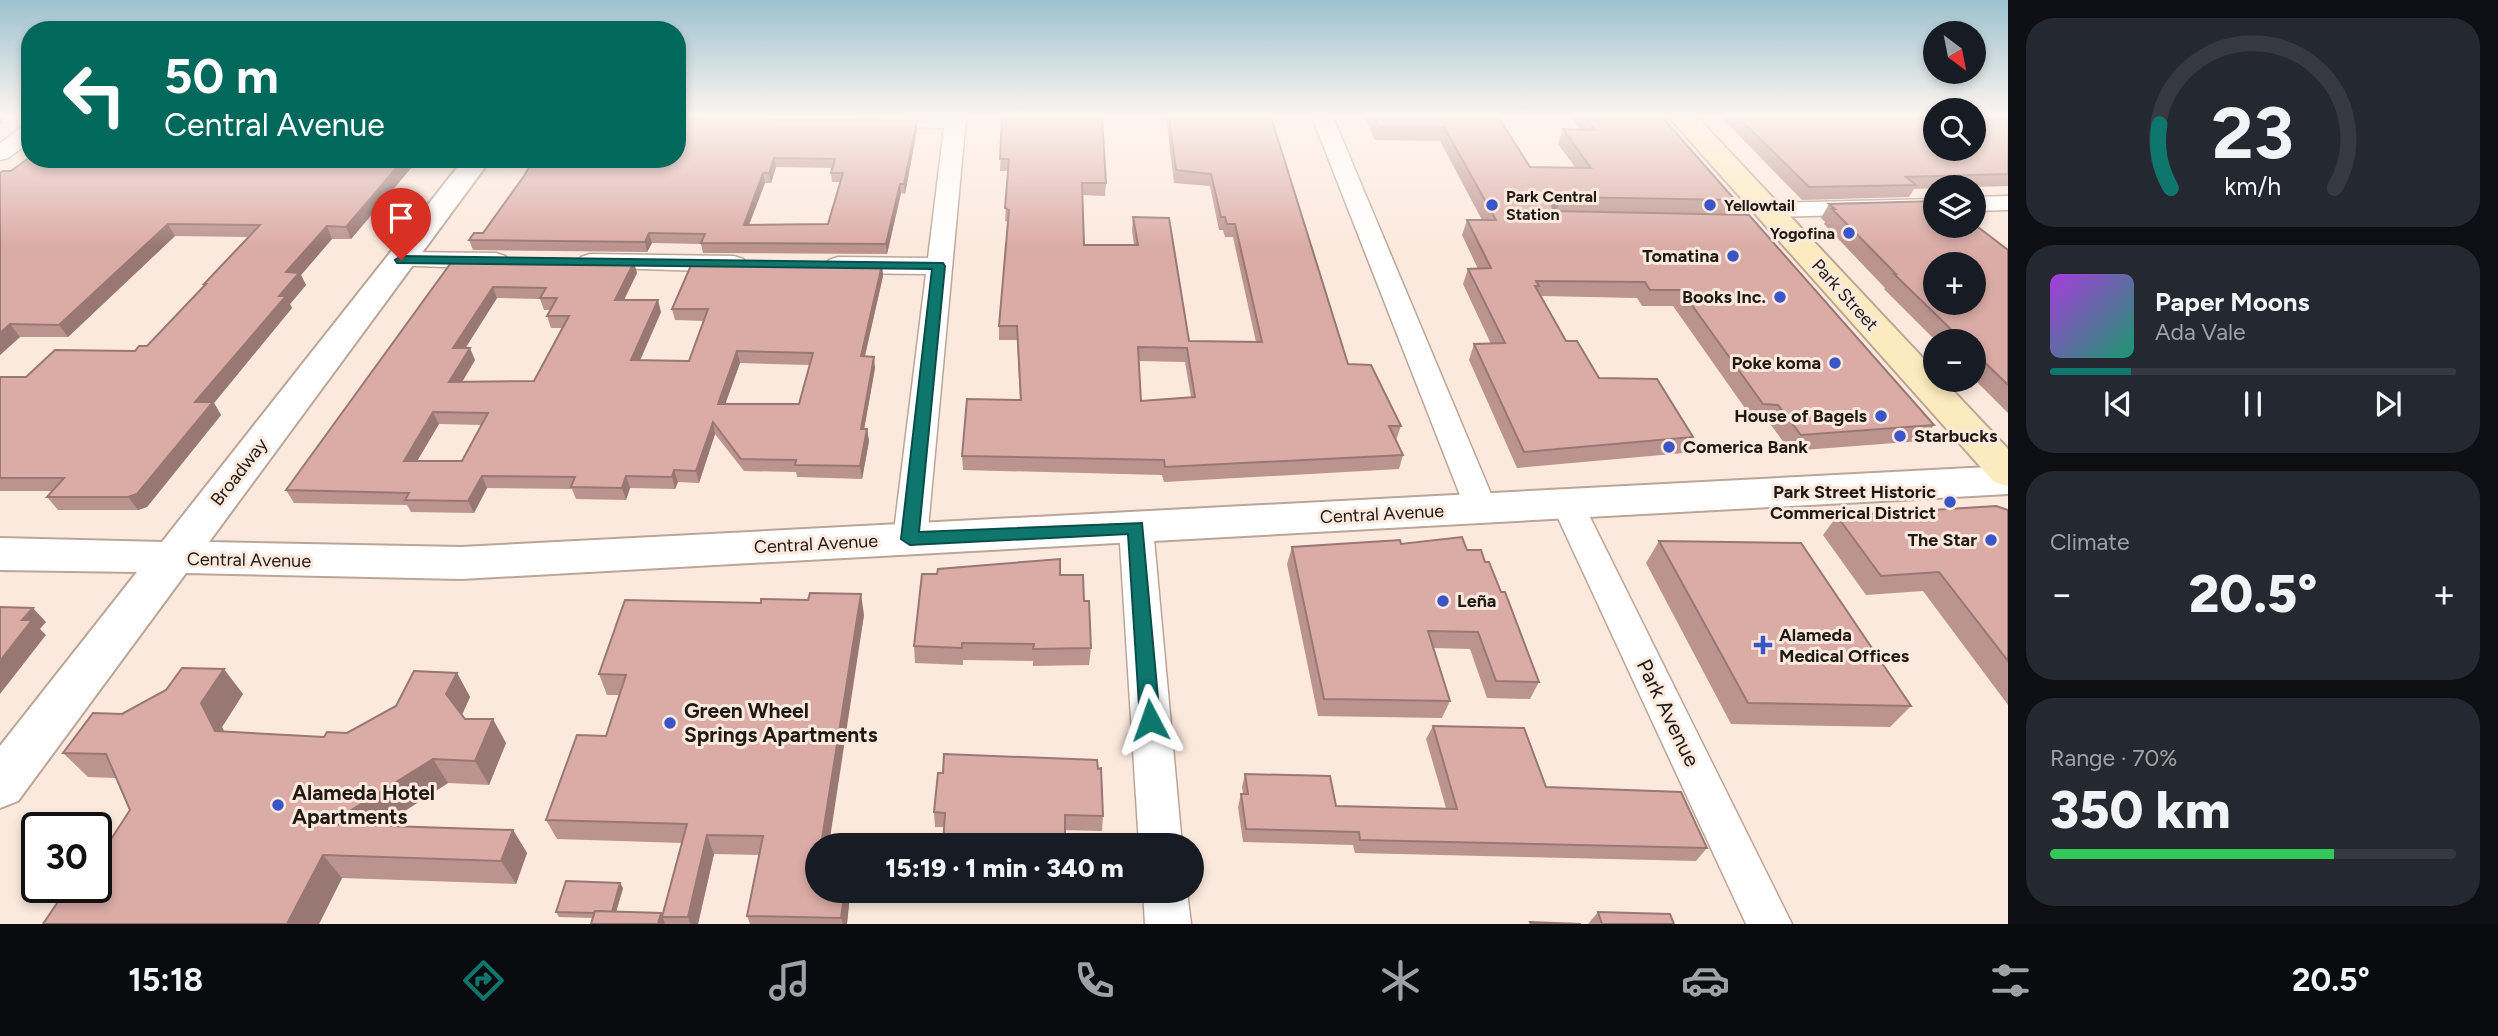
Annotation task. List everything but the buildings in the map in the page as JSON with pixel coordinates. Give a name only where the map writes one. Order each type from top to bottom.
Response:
[{"type":"main road","name":"Park Street","points":[[1722,160],[2008,473]]},
{"type":"street","points":[[910,539],[951,160]]},
{"type":"street","points":[[1339,160],[1481,508]]},
{"type":"street","name":"Broadway","points":[[0,785],[471,168]]},
{"type":"street","points":[[1986,205],[2008,204]]},
{"type":"street","points":[[1768,210],[1923,206]]},
{"type":"street","points":[[401,260],[522,262]]},
{"type":"street","points":[[563,262],[758,264]]},
{"type":"street","points":[[813,264],[939,266]]},
{"type":"street","name":"Central Avenue","points":[[0,554],[461,563],[2008,480]]},
{"type":"street","name":"Park Avenue","points":[[1567,503],[1769,924]]},
{"type":"street","points":[[1136,528],[1160,833]]},
{"type":"street","points":[[1166,903],[1168,924]]},
{"type":"place","name":"Park Central Station","points":[[1492,205]]},
{"type":"place","name":"Yellowtail","points":[[1710,205]]},
{"type":"place","name":"Yogofina","points":[[1849,233]]},
{"type":"place","name":"Tomatina","points":[[1733,256]]},
{"type":"place","name":"Books Inc.","points":[[1780,297]]},
{"type":"place","name":"Poke koma","points":[[1835,363]]},
{"type":"place","name":"House of Bagels","points":[[1881,416]]},
{"type":"place","name":"Starbucks","points":[[1900,436]]},
{"type":"place","name":"Comerica Bank","points":[[1669,447]]},
{"type":"place","name":"Park Street Historic Commerical District","points":[[1950,502]]},
{"type":"place","name":"The Star","points":[[1991,540]]},
{"type":"place","name":"Leña","points":[[1443,601]]},
{"type":"place","name":"Alameda Medical Offices","points":[[1763,645]]},
{"type":"place","name":"Green Wheel Springs Apartments","points":[[670,723]]},
{"type":"place","name":"Alameda Hotel Apartments","points":[[278,805]]},
{"type":"route","points":[[401,260],[939,266],[910,539],[1136,528],[1150,720]]}]
